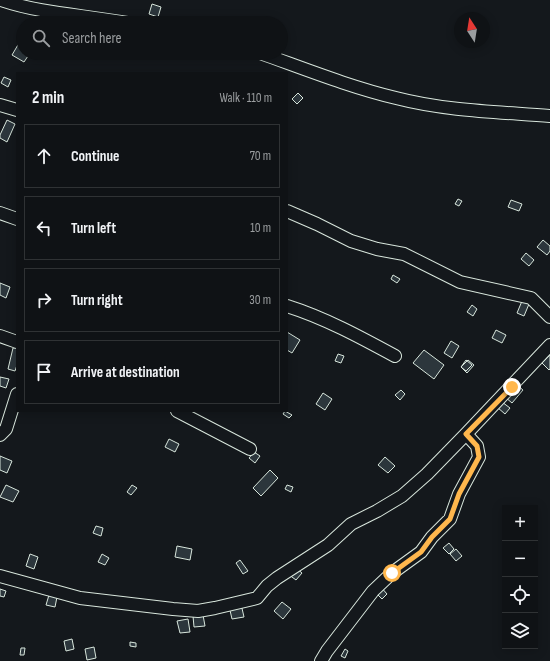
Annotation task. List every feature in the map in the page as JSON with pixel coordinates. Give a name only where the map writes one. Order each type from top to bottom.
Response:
[{"type":"street","points":[[1,0],[12,4],[78,16]]},
{"type":"street","points":[[280,60],[357,87],[396,98],[440,107],[550,116]]},
{"type":"street","points":[[0,105],[16,110]]},
{"type":"street","points":[[288,211],[351,241],[377,249],[404,254],[460,282],[531,298],[550,317]]},
{"type":"street","points":[[0,213],[16,219]]},
{"type":"street","points":[[288,306],[307,313],[358,336],[395,356]]},
{"type":"street","points":[[0,336],[16,342]]},
{"type":"street","points":[[0,576],[80,598],[173,610],[198,611],[257,598],[267,586],[277,578],[328,545],[351,524],[402,496],[427,474],[550,345]]},
{"type":"street","points":[[0,436],[6,429],[16,397]]},
{"type":"street","points":[[179,412],[250,449]]},
{"type":"street","points":[[321,661],[373,591],[392,573],[421,552],[432,537],[450,519],[459,494],[479,457],[477,446],[466,434]]},
{"type":"building","points":[[152,4],[161,7],[158,16],[149,14]]},
{"type":"building","points":[[16,48],[16,57],[12,55]]},
{"type":"building","points":[[4,77],[11,80],[8,87],[1,83]]},
{"type":"building","points":[[298,93],[303,98],[297,104],[292,99]]},
{"type":"building","points":[[7,120],[15,124],[7,142],[0,138],[0,135]]},
{"type":"building","points":[[458,199],[462,201],[459,206],[455,204]]},
{"type":"building","points":[[511,200],[522,204],[519,211],[508,207]]},
{"type":"building","points":[[543,240],[550,246],[550,251],[547,255],[537,247]]},
{"type":"building","points":[[526,253],[534,260],[529,266],[521,259]]},
{"type":"building","points":[[393,275],[400,279],[397,283],[391,279]]},
{"type":"building","points":[[0,283],[10,287],[6,298],[0,295]]},
{"type":"building","points":[[522,301],[529,304],[524,316],[517,313]]},
{"type":"building","points":[[472,305],[477,309],[473,316],[467,312]]},
{"type":"building","points":[[496,330],[506,335],[502,343],[492,338]]},
{"type":"building","points":[[288,333],[300,340],[292,353],[288,351]]},
{"type":"building","points":[[451,341],[459,346],[452,358],[444,353]]},
{"type":"building","points":[[13,348],[16,348],[15,371],[8,369]]},
{"type":"building","points":[[424,350],[444,365],[434,379],[413,363]]},
{"type":"building","points":[[338,354],[344,356],[341,363],[335,361]]},
{"type":"building","points":[[550,355],[550,369],[549,370],[542,363]]},
{"type":"building","points":[[466,360],[472,365],[466,371],[461,367]]},
{"type":"building","points":[[468,360],[474,365],[467,373],[461,367]]},
{"type":"building","points":[[0,377],[9,379],[6,388],[0,386]]},
{"type":"building","points":[[516,384],[523,390],[512,403],[505,397]]},
{"type":"building","points":[[401,390],[405,394],[400,400],[395,395]]},
{"type":"building","points":[[323,393],[332,399],[325,410],[316,404]]},
{"type":"building","points":[[502,402],[510,408],[505,414],[497,407]]},
{"type":"building","points":[[287,412],[292,415],[289,418],[283,414]]},
{"type":"building","points":[[169,439],[179,444],[175,452],[165,447]]},
{"type":"building","points":[[254,452],[260,456],[255,463],[249,458]]},
{"type":"building","points":[[0,456],[12,461],[7,473],[0,470]]},
{"type":"building","points":[[385,457],[395,466],[388,473],[378,465]]},
{"type":"building","points":[[270,470],[278,478],[261,496],[253,488]]},
{"type":"building","points":[[6,485],[19,491],[13,502],[0,497]]},
{"type":"building","points":[[132,485],[137,488],[131,495],[127,492]]},
{"type":"building","points":[[287,485],[293,487],[291,492],[285,489]]},
{"type":"building","points":[[96,526],[103,528],[101,536],[93,533]]},
{"type":"building","points":[[449,543],[454,549],[449,554],[443,548]]},
{"type":"building","points":[[177,546],[192,549],[190,560],[175,557]]},
{"type":"building","points":[[456,549],[462,556],[456,561],[450,554]]},
{"type":"building","points":[[30,554],[38,557],[34,569],[26,566]]},
{"type":"building","points":[[102,554],[109,558],[105,565],[98,562]]},
{"type":"building","points":[[240,560],[248,571],[243,574],[236,563]]},
{"type":"building","points":[[294,566],[302,573],[296,580],[288,574]]},
{"type":"building","points":[[380,586],[387,594],[382,599],[374,591]]},
{"type":"building","points":[[0,589],[6,591],[4,597],[0,596]]},
{"type":"building","points":[[49,595],[57,597],[55,607],[46,605]]},
{"type":"building","points":[[282,602],[291,609],[283,619],[274,611]]},
{"type":"building","points":[[241,604],[244,617],[232,619],[229,606]]},
{"type":"building","points":[[203,615],[205,626],[194,627],[193,616]]},
{"type":"building","points":[[188,619],[190,632],[180,633],[177,621]]},
{"type":"building","points":[[72,639],[74,649],[66,651],[64,641]]},
{"type":"building","points":[[130,642],[136,643],[136,647],[130,646]]},
{"type":"building","points":[[94,647],[96,658],[87,660],[85,649]]},
{"type":"building","points":[[21,648],[25,648],[24,655],[20,655]]},
{"type":"building","points":[[345,649],[348,651],[345,658],[341,656]]},
{"type":"route","points":[[392,573],[421,552],[432,537],[450,519],[459,494],[479,457],[477,446],[466,434],[512,387]]}]
